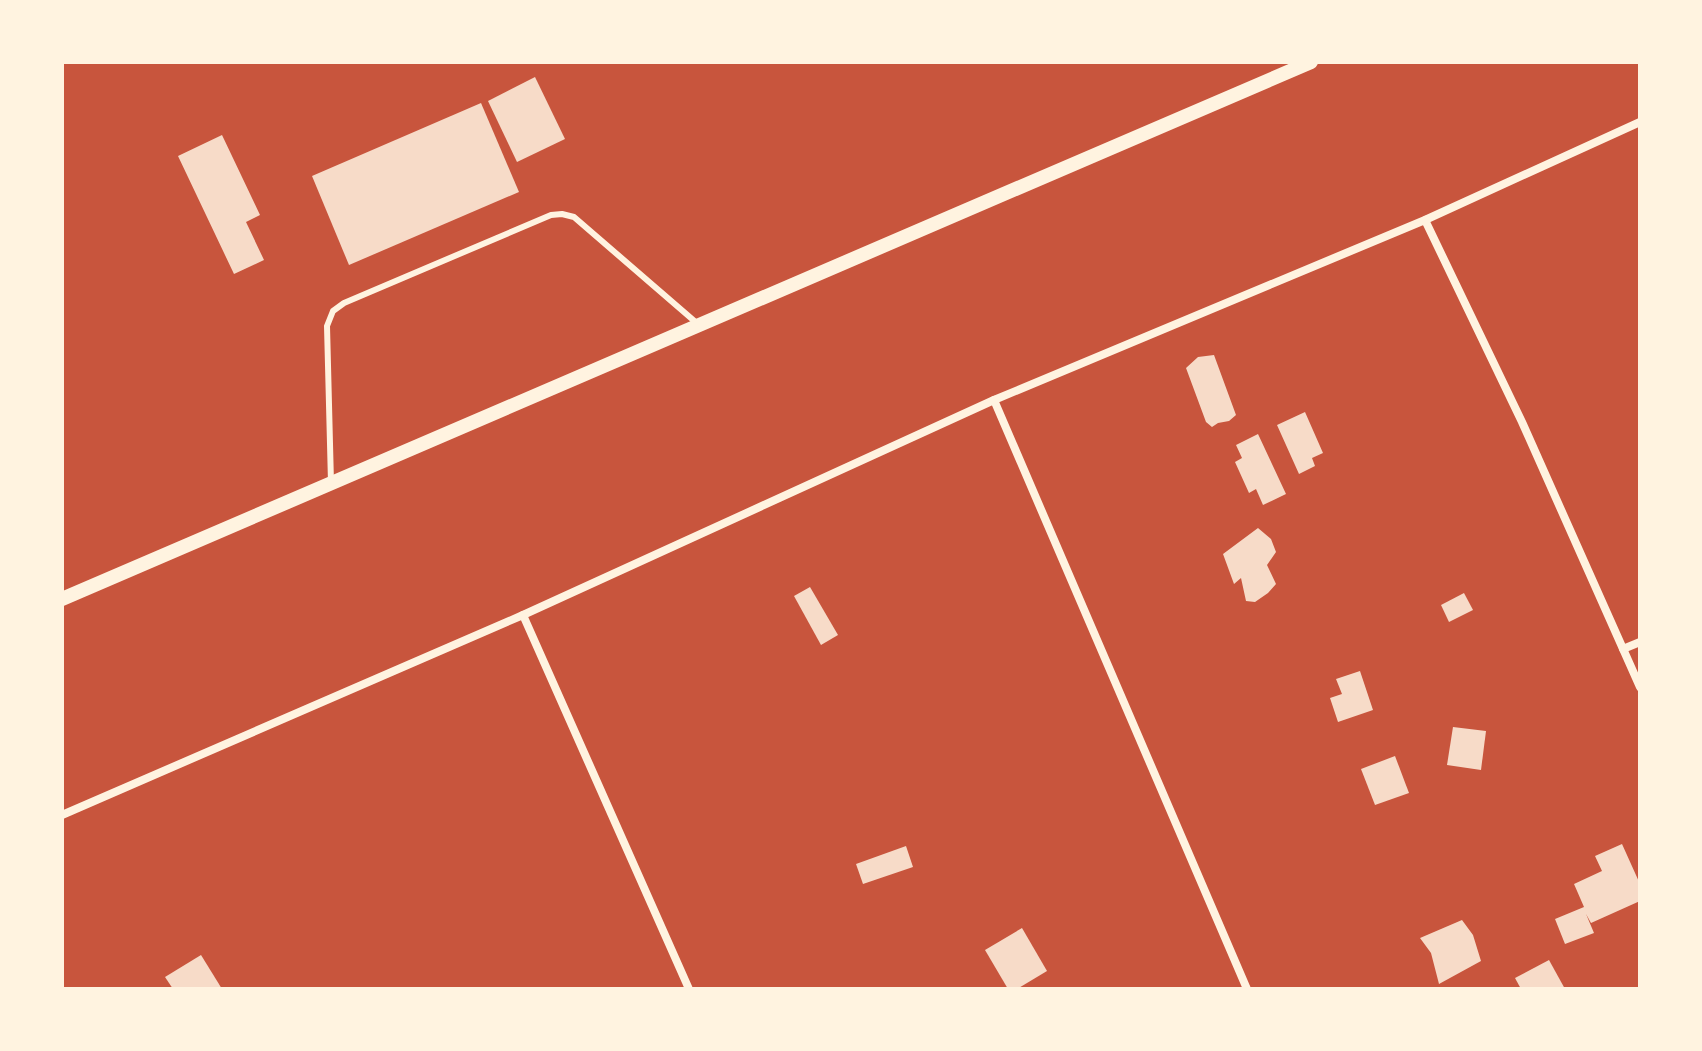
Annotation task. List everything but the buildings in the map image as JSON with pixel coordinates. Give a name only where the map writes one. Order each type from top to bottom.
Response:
[{"type":"street","points":[[62,599],[1311,62]]},
{"type":"street","points":[[62,815],[523,615],[994,400],[1425,220],[1640,122]]},
{"type":"street","points":[[1425,220],[1522,422],[1640,687]]},
{"type":"street","points":[[994,400],[1247,989]]},
{"type":"street","points":[[523,615],[689,989]]},
{"type":"street","points":[[1623,649],[1640,642]]},
{"type":"lane","points":[[331,483],[327,326],[333,311],[344,303],[551,215],[562,214],[574,217],[699,325]]}]
